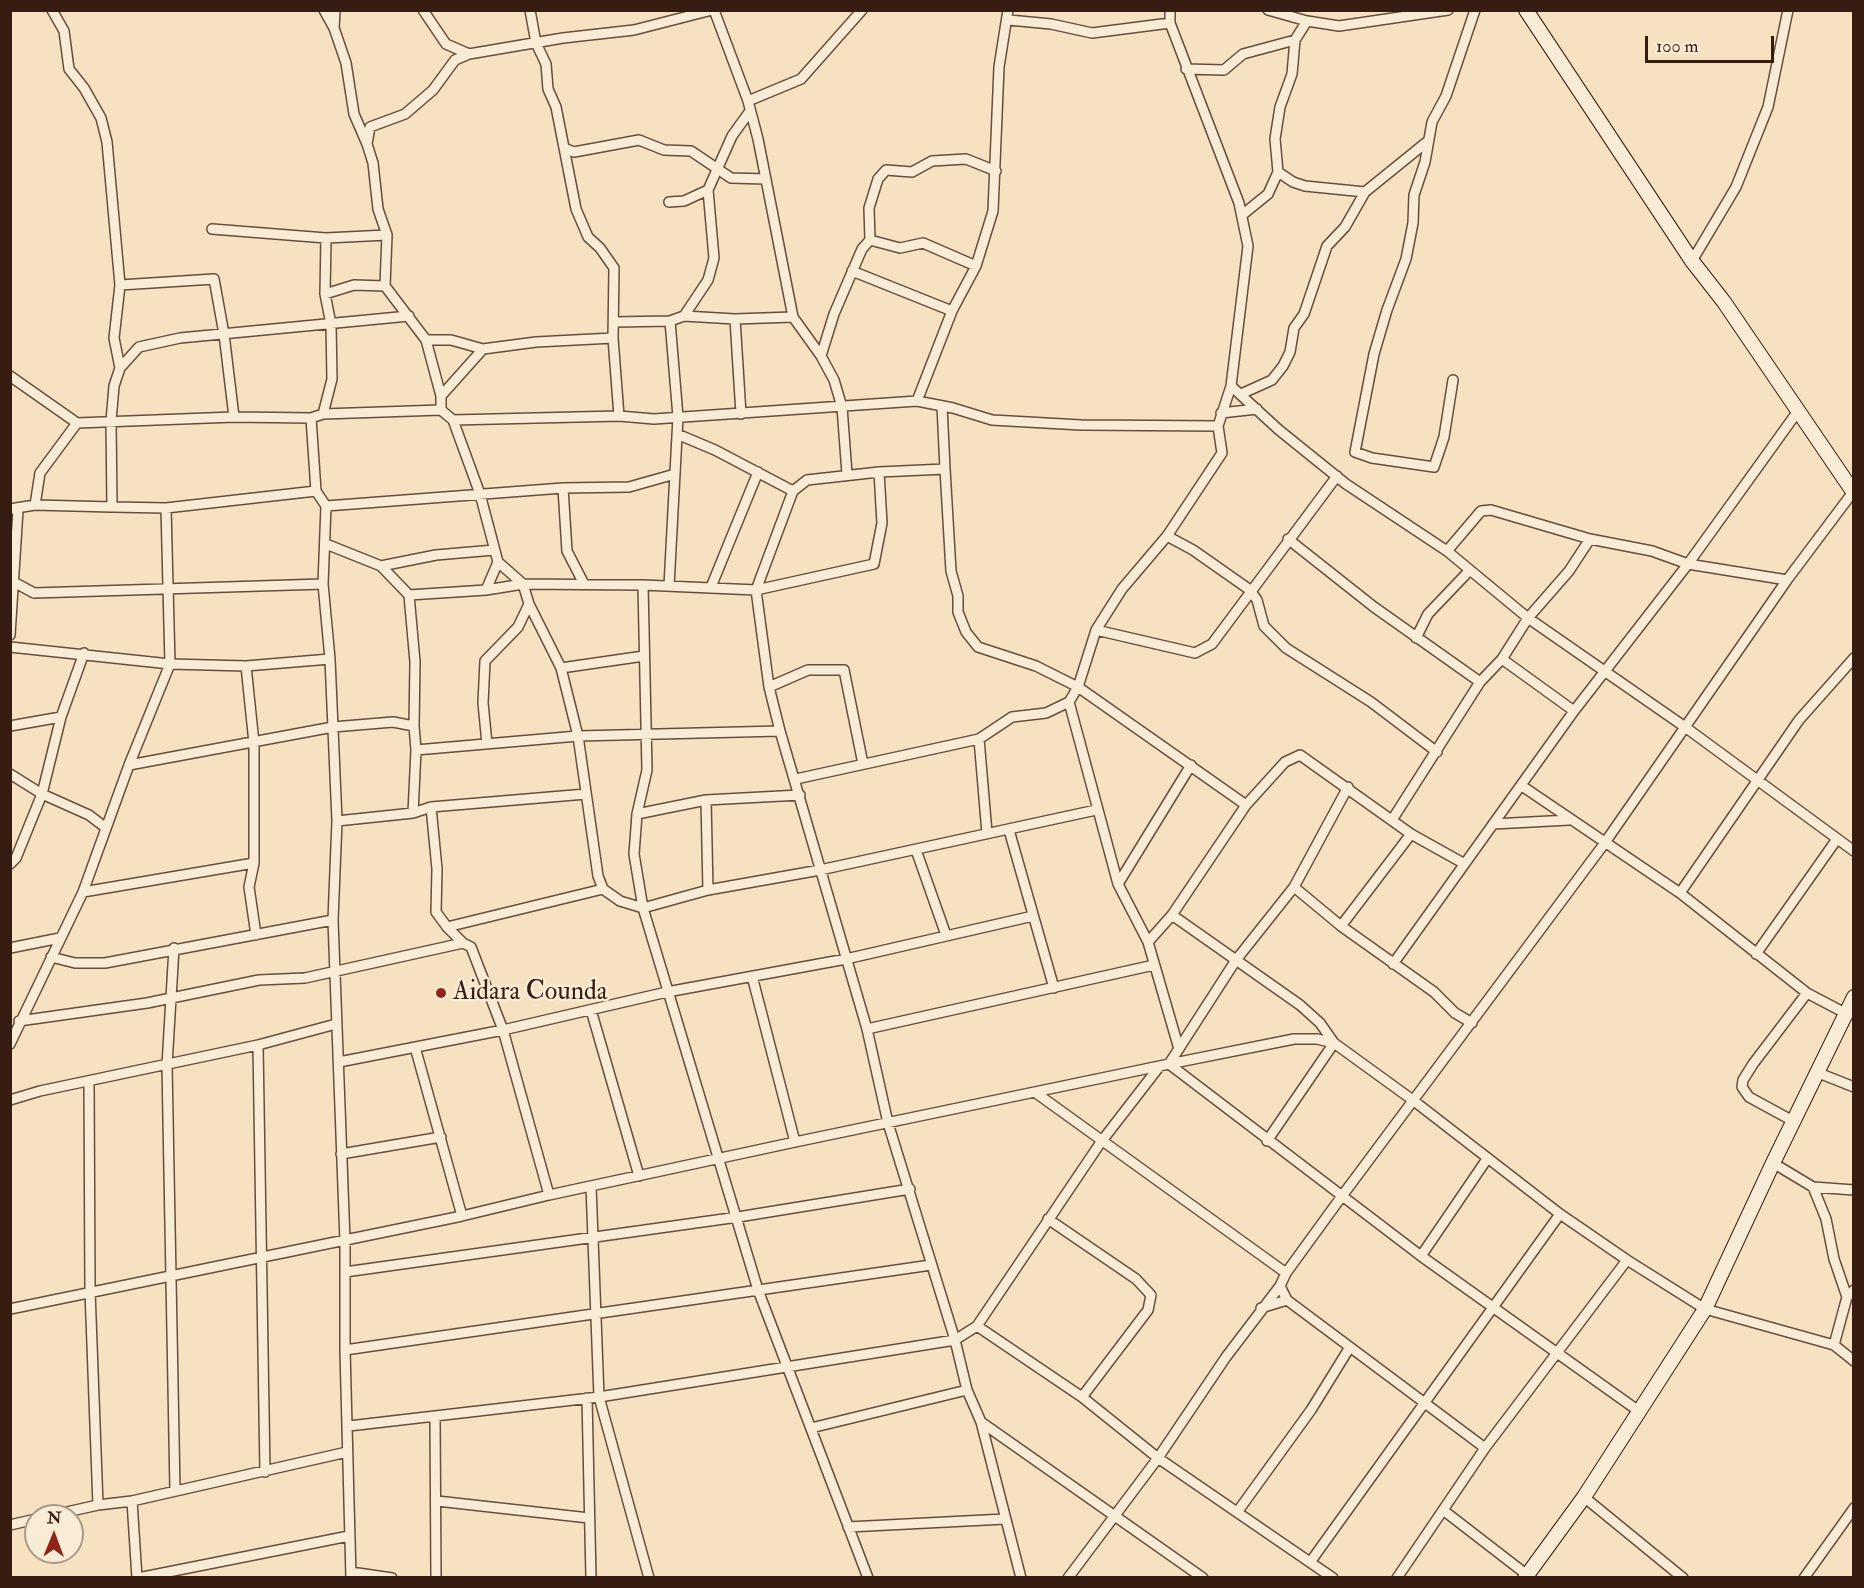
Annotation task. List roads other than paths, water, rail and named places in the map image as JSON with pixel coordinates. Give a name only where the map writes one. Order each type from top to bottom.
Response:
[{"type":"main road","points":[[1526,10],[1692,261],[1728,308],[1853,492]]},
{"type":"main road","points":[[1527,1577],[1584,1497],[1705,1310],[1816,1072],[1850,1014],[1854,998]]},
{"type":"street","points":[[52,10],[64,32],[69,69],[84,88],[101,118],[107,142],[120,285],[114,338],[120,368]]},
{"type":"street","points":[[324,10],[334,28],[346,63],[354,114],[373,162],[378,209],[387,235],[385,285],[426,340],[441,396],[441,410]]},
{"type":"street","points":[[334,28],[335,10]]},
{"type":"street","points":[[423,10],[446,44],[469,54]]},
{"type":"street","points":[[530,10],[537,43],[546,64],[548,89],[556,107],[576,209],[588,237],[600,248],[614,268],[613,338],[619,416]]},
{"type":"street","points":[[367,144],[370,127],[405,114],[434,90],[455,60],[469,54],[634,30],[675,15],[713,10],[749,106],[793,317],[821,356],[834,380],[842,408],[847,474]]},
{"type":"street","points":[[684,316],[708,280],[714,258],[713,223],[708,189],[732,136],[749,106],[801,79],[862,10]]},
{"type":"street","points":[[796,779],[979,739],[1012,717],[1046,713],[1069,702],[1078,687],[1096,630],[1122,589],[1167,536],[1222,453],[1218,426],[1231,386],[1248,246],[1242,215],[1170,23],[1170,10]]},
{"type":"street","points":[[1268,10],[1307,21],[1339,26],[1448,10]]},
{"type":"street","points":[[1453,380],[1444,437],[1434,467],[1406,464],[1355,452],[1374,354],[1406,259],[1413,223],[1414,195],[1425,162],[1432,122],[1446,96],[1475,10]]},
{"type":"street","points":[[1692,261],[1736,187],[1768,107],[1788,10]]},
{"type":"street","points":[[917,401],[952,311],[976,266],[993,211],[999,67],[1008,15],[1092,33],[1170,23]]},
{"type":"street","points":[[1242,215],[1268,194],[1278,172],[1275,139],[1280,106],[1292,74],[1295,40],[1307,21]]},
{"type":"street","points":[[1186,69],[1224,70],[1243,54],[1295,40]]},
{"type":"street","points":[[564,148],[574,152],[639,140],[664,150],[691,152],[731,178],[766,179]]},
{"type":"street","points":[[1241,394],[1272,380],[1283,366],[1290,352],[1294,328],[1304,314],[1327,246],[1345,227],[1365,192],[1428,141]]},
{"type":"street","points":[[821,356],[834,314],[852,271],[862,249],[870,240],[869,207],[878,179],[886,170],[912,172],[932,162],[966,159],[996,171]]},
{"type":"street","points":[[1278,172],[1293,182],[1305,186],[1365,192]]},
{"type":"street","points":[[669,202],[684,201],[708,189]]},
{"type":"street","points":[[212,229],[326,238],[387,235]]},
{"type":"street","points":[[323,414],[332,379],[331,324],[326,294],[326,238]]},
{"type":"street","points":[[870,240],[900,248],[923,243],[976,266]]},
{"type":"street","points":[[852,271],[952,311]]},
{"type":"street","points":[[120,285],[214,279],[225,334],[234,417]]},
{"type":"street","points":[[326,294],[354,285],[385,285]]},
{"type":"street","points":[[112,507],[111,421],[114,386],[120,368],[139,347],[180,338],[409,316]]},
{"type":"street","points":[[614,322],[670,321],[684,316],[735,319],[793,317]]},
{"type":"street","points":[[735,319],[741,414]]},
{"type":"street","points":[[669,586],[678,417],[670,321]]},
{"type":"street","points":[[426,340],[451,340],[483,349],[536,342],[613,338]]},
{"type":"street","points":[[441,396],[483,349]]},
{"type":"street","points":[[10,376],[77,423],[234,417],[311,418],[323,414],[441,410],[453,420],[480,494],[498,562],[523,584],[529,604],[561,668],[578,736],[598,876],[603,889],[620,901],[643,908],[708,890],[820,870],[1096,810]]},
{"type":"street","points":[[1231,386],[1337,476],[1447,551],[1528,618],[1685,727],[1854,850]]},
{"type":"street","points":[[453,420],[619,416],[654,419],[842,408],[917,401],[992,420],[1081,425],[1218,426]]},
{"type":"street","points":[[942,406],[951,571],[958,596],[958,612],[966,632],[978,647],[1036,666],[1078,687],[1246,805]]},
{"type":"street","points":[[1221,413],[1257,409]]},
{"type":"street","points":[[1393,964],[1574,711],[1688,564],[1798,411]]},
{"type":"street","points":[[311,418],[316,491],[327,506],[323,584],[330,659],[337,821],[333,920],[337,972],[336,1024],[345,1240],[345,1350],[349,1426],[347,1452],[351,1575],[392,1578]]},
{"type":"street","points":[[35,505],[40,473],[77,423]]},
{"type":"street","points":[[677,434],[793,491]]},
{"type":"street","points":[[945,470],[847,474],[807,480],[793,491],[756,590],[769,687],[780,731],[796,779],[867,1029],[888,1123],[955,1340],[967,1390],[981,1422],[1021,1578]]},
{"type":"street","points":[[711,587],[758,472]]},
{"type":"street","points":[[410,595],[486,590],[523,584],[643,585],[756,590],[874,564],[882,523],[879,472]]},
{"type":"street","points":[[327,506],[563,488],[629,487],[675,474]]},
{"type":"street","points":[[1096,630],[1195,653],[1212,644],[1288,538],[1337,476]]},
{"type":"street","points":[[563,488],[567,551],[584,584]]},
{"type":"street","points":[[10,635],[14,510],[35,505],[166,508],[316,491]]},
{"type":"street","points":[[1084,1578],[1071,1574],[1158,1458],[1260,1309],[1280,1286],[1286,1273],[1342,1196],[1604,844],[1787,580],[1853,492]]},
{"type":"street","points":[[10,1044],[12,1032],[83,892],[129,765],[170,664],[170,589],[166,508]]},
{"type":"street","points":[[1447,551],[1481,511],[1491,510],[1590,539],[1653,551],[1688,564],[1787,580]]},
{"type":"street","points":[[1167,536],[1193,550],[1250,590],[1257,600],[1264,626],[1286,648],[1371,702],[1437,752]]},
{"type":"street","points":[[1288,538],[1416,638],[1480,682]]},
{"type":"street","points":[[1392,820],[1480,682],[1502,659],[1528,618],[1569,571],[1590,539]]},
{"type":"street","points":[[326,544],[381,566],[410,595],[415,662],[416,750],[413,813]]},
{"type":"street","points":[[381,566],[436,555],[494,550]]},
{"type":"street","points":[[486,590],[498,562]]},
{"type":"street","points":[[1416,638],[1428,614],[1470,570]]},
{"type":"street","points":[[13,580],[34,593],[323,584]]},
{"type":"street","points":[[643,585],[647,770],[637,814],[634,854],[643,908],[717,1159],[738,1217],[758,1290],[868,1578]]},
{"type":"street","points":[[487,744],[483,704],[485,661],[518,627],[529,604]]},
{"type":"street","points":[[10,646],[170,664],[246,666],[330,659]]},
{"type":"street","points":[[10,864],[16,858],[42,794],[61,717],[84,653]]},
{"type":"street","points":[[561,668],[644,656]]},
{"type":"street","points":[[1680,893],[1760,781],[1799,720],[1854,658]]},
{"type":"street","points":[[1502,659],[1574,711]]},
{"type":"street","points":[[246,666],[254,742],[254,863],[249,887],[256,935]]},
{"type":"street","points":[[769,687],[808,670],[844,670],[863,764]]},
{"type":"street","points":[[1069,702],[1096,810],[1118,884],[1148,942],[1179,1048]]},
{"type":"street","points":[[10,726],[61,717]]},
{"type":"street","points":[[129,765],[333,727],[393,722],[414,726]]},
{"type":"street","points":[[416,750],[578,736],[780,731]]},
{"type":"street","points":[[979,739],[987,833]]},
{"type":"street","points":[[1148,942],[1172,915],[1246,805],[1278,769],[1300,754],[1411,834],[1464,863]]},
{"type":"street","points":[[1118,884],[1191,765]]},
{"type":"street","points":[[10,774],[42,794],[90,815],[106,828]]},
{"type":"street","points":[[1522,786],[1604,844],[1680,893],[1807,993],[1850,1014]]},
{"type":"street","points":[[1169,1064],[1236,960],[1294,887],[1348,787]]},
{"type":"street","points":[[337,821],[413,813],[431,807],[586,794]]},
{"type":"street","points":[[637,814],[706,800],[800,795]]},
{"type":"street","points":[[706,800],[708,890]]},
{"type":"street","points":[[431,807],[437,869],[436,912],[447,927],[463,943],[471,947],[502,1030],[549,1195]]},
{"type":"street","points":[[1493,824],[1569,820]]},
{"type":"street","points":[[1009,830],[1054,988]]},
{"type":"street","points":[[1341,926],[1411,834]]},
{"type":"street","points":[[1756,954],[1837,839]]},
{"type":"street","points":[[916,850],[946,935]]},
{"type":"street","points":[[83,892],[254,863]]},
{"type":"street","points":[[1294,887],[1341,926],[1434,992],[1455,1014],[1472,1023]]},
{"type":"street","points":[[447,927],[603,889]]},
{"type":"street","points":[[1172,915],[1300,1005],[1320,1023],[1334,1043],[1414,1101],[1560,1214],[1627,1260],[1705,1310],[1834,1346],[1854,1361]]},
{"type":"street","points":[[339,1062],[502,1030],[667,992],[846,959],[1033,916]]},
{"type":"street","points":[[51,957],[90,965],[333,920]]},
{"type":"street","points":[[10,948],[60,938]]},
{"type":"street","points":[[19,1022],[260,980],[305,978],[463,943]]},
{"type":"street","points":[[174,948],[167,1065],[175,1491]]},
{"type":"street","points":[[867,1029],[1154,966]]},
{"type":"street","points":[[752,976],[795,1142]]},
{"type":"street","points":[[1793,1121],[1749,1097],[1742,1088],[1743,1080],[1753,1064],[1807,993]]},
{"type":"street","points":[[591,1010],[639,1176]]},
{"type":"street","points":[[10,1100],[40,1090],[258,1045],[336,1024]]},
{"type":"street","points":[[10,1309],[462,1216],[795,1142],[1036,1094],[1159,1066],[1294,1040],[1317,1039],[1334,1043]]},
{"type":"street","points":[[1267,1141],[1334,1043]]},
{"type":"street","points":[[258,1045],[265,1472]]},
{"type":"street","points":[[415,1047],[462,1216]]},
{"type":"street","points":[[1169,1064],[1420,1256],[1640,1412]]},
{"type":"street","points":[[349,1426],[599,1397],[955,1340],[977,1326],[1101,1142],[1159,1066]]},
{"type":"street","points":[[1816,1072],[1854,1087]]},
{"type":"street","points":[[89,1081],[90,1292],[98,1505]]},
{"type":"street","points":[[1036,1094],[1286,1273]]},
{"type":"street","points":[[341,1154],[441,1137]]},
{"type":"street","points":[[1420,1256],[1487,1159]]},
{"type":"street","points":[[1773,1162],[1813,1186],[1854,1190]]},
{"type":"street","points":[[591,1186],[594,1315],[599,1397],[649,1578]]},
{"type":"street","points":[[1813,1186],[1826,1219],[1834,1259],[1850,1293],[1834,1346]]},
{"type":"street","points":[[345,1272],[738,1217],[909,1189]]},
{"type":"street","points":[[1311,1561],[1560,1214]]},
{"type":"street","points":[[1048,1219],[1136,1279],[1151,1295],[1148,1310],[1082,1397]]},
{"type":"street","points":[[1397,1578],[1485,1448],[1627,1260]]},
{"type":"street","points":[[345,1350],[931,1265]]},
{"type":"street","points":[[1280,1286],[1287,1300],[1485,1448]]},
{"type":"street","points":[[1260,1309],[1287,1300]]},
{"type":"street","points":[[977,1326],[1082,1397],[1158,1458],[1333,1578]]},
{"type":"street","points":[[1238,1511],[1311,1410],[1350,1347]]},
{"type":"street","points":[[811,1428],[967,1390]]},
{"type":"street","points":[[587,1398],[591,1578]]},
{"type":"street","points":[[435,1417],[436,1578]]},
{"type":"street","points":[[981,1422],[1203,1578]]},
{"type":"street","points":[[84,1508],[132,1501],[347,1452]]},
{"type":"street","points":[[1584,1497],[1683,1578]]},
{"type":"street","points":[[132,1501],[137,1578],[349,1536]]},
{"type":"street","points":[[437,1501],[589,1518]]},
{"type":"street","points":[[1804,1578],[1854,1508]]},
{"type":"street","points":[[1443,1510],[1527,1577]]},
{"type":"street","points":[[848,1527],[1005,1519]]},
{"type":"place","name":"Aidara Counda","points":[[441,993]]}]
